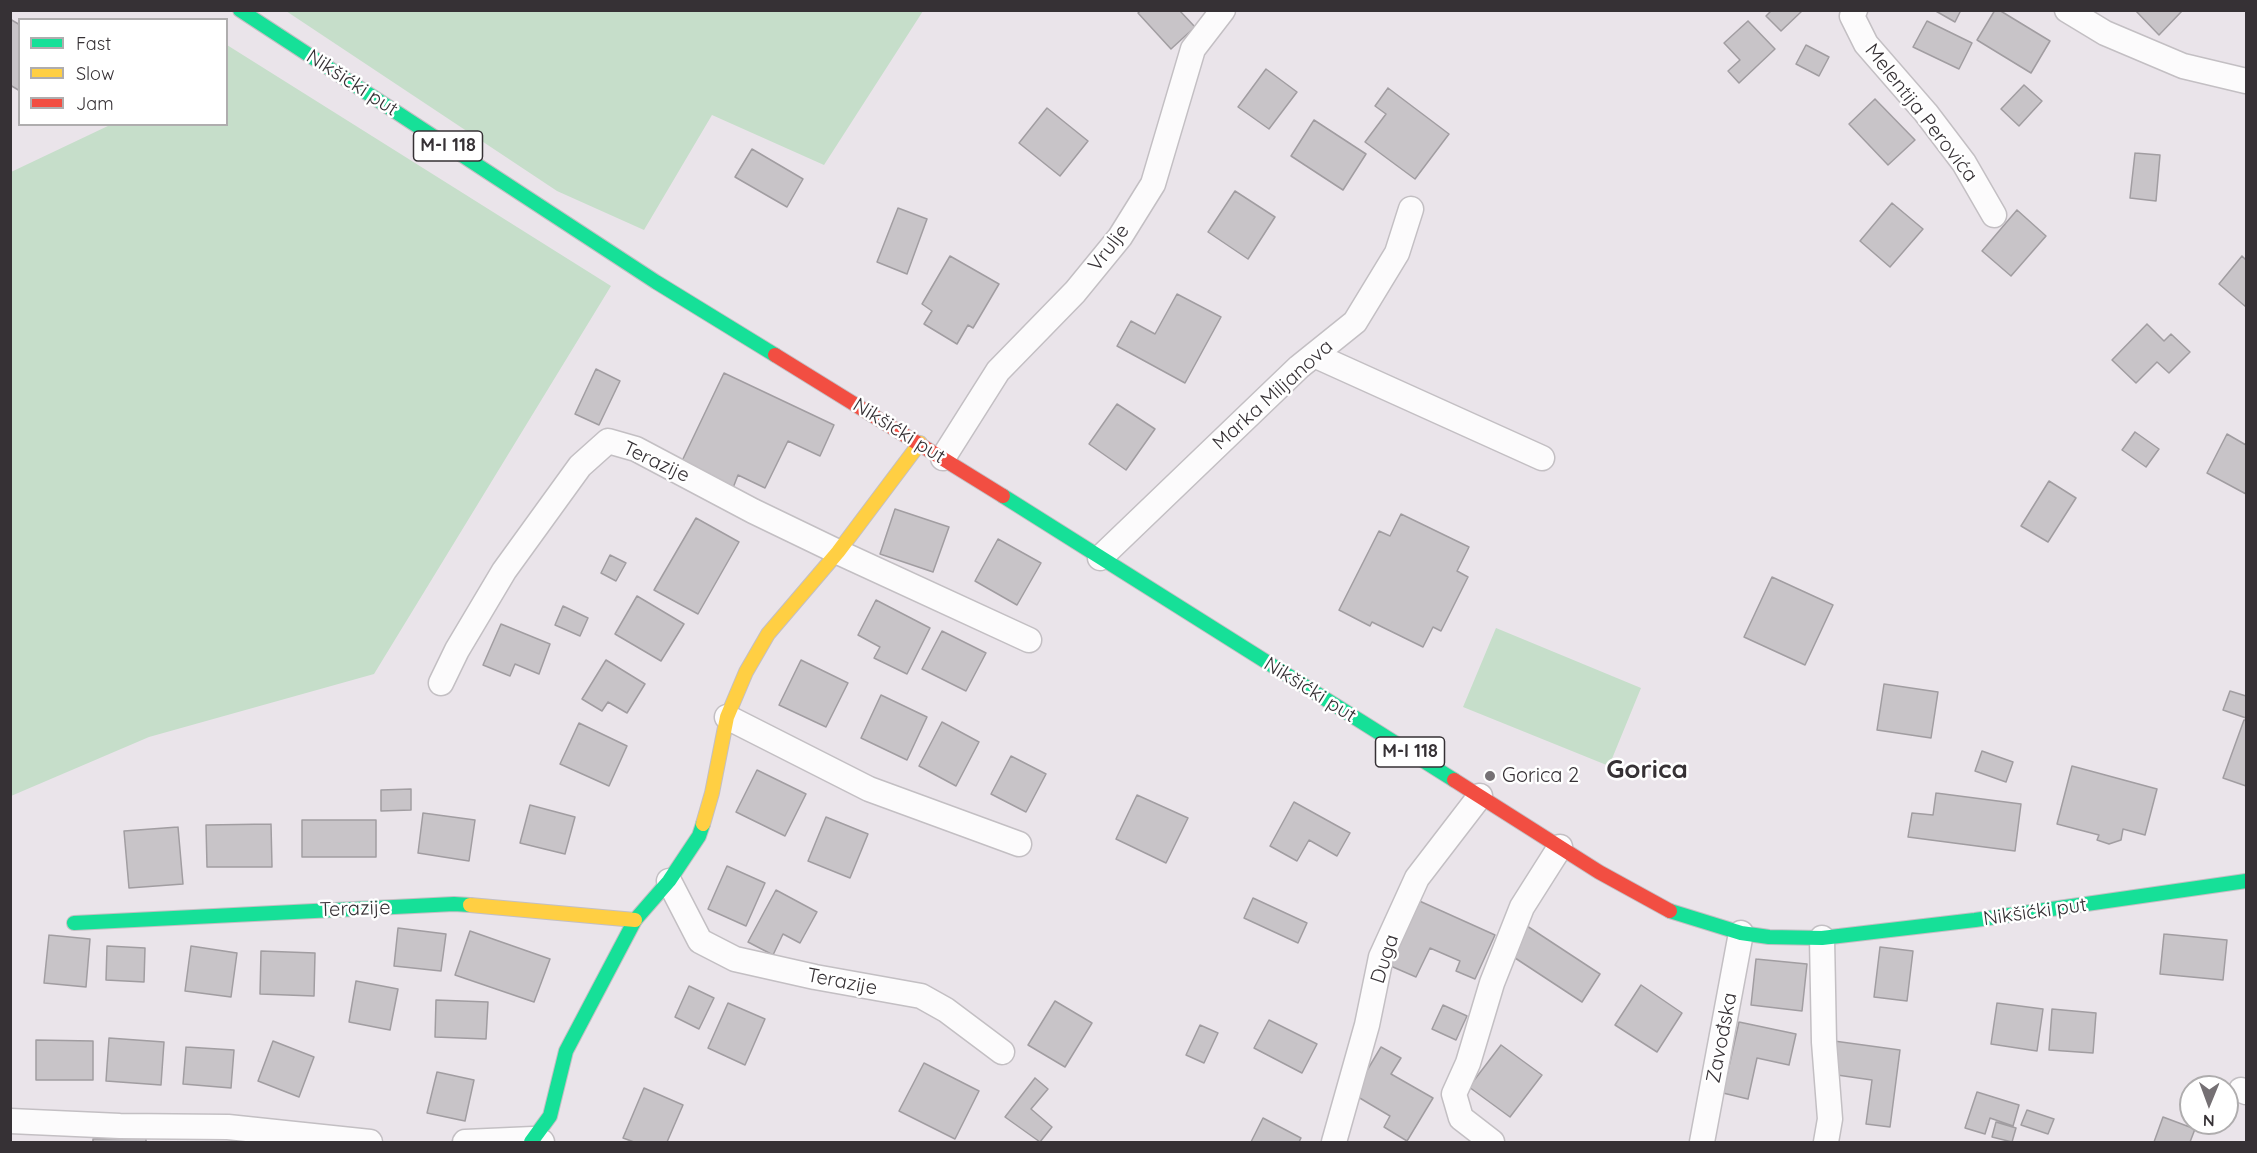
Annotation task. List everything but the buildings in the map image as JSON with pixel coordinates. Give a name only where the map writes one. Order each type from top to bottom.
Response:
[{"type":"main road","name":"Nikšićki put","points":[[240,10],[656,282],[920,443],[1599,872],[1676,913],[1741,933],[1768,937],[1822,938],[1986,919],[2247,881]]},
{"type":"main road","points":[[535,1141],[550,1116],[566,1052],[635,920],[669,881],[699,836],[712,793],[727,717],[746,672],[768,634],[838,552],[920,443]]},
{"type":"main road","name":"Terazije","points":[[74,922],[454,904],[635,920]]},
{"type":"street","name":"Vrulje","points":[[943,458],[998,371],[1075,292],[1126,228],[1153,184],[1193,49],[1223,10]]},
{"type":"street","name":"Melentija Perovića","points":[[1855,10],[1852,16],[1866,44],[1926,113],[1964,163],[1994,215]]},
{"type":"street","points":[[2067,10],[2105,33],[2184,66],[2247,81]]},
{"type":"street","name":"Marka Miljanova","points":[[1100,558],[1314,355],[1355,322],[1397,254],[1411,210]]},
{"type":"street","points":[[1314,355],[1542,458]]},
{"type":"street","name":"Terazije","points":[[441,683],[457,650],[504,571],[580,466],[608,441],[636,448],[753,511],[1029,640]]},
{"type":"street","points":[[727,717],[869,789],[1019,844]]},
{"type":"street","name":"Duga","points":[[1334,1143],[1367,1025],[1381,957],[1417,878],[1480,796]]},
{"type":"street","points":[[1492,1143],[1461,1118],[1454,1094],[1468,1063],[1492,983],[1522,907],[1560,847]]},
{"type":"street","name":"Terazije","points":[[669,881],[700,941],[709,946],[735,959],[747,962],[921,996],[946,1010],[1002,1052]]},
{"type":"street","name":"Zavođska","points":[[1702,1143],[1741,933]]},
{"type":"street","points":[[1822,938],[1824,1042],[1830,1119],[1826,1143]]},
{"type":"street","points":[[10,1121],[228,1127],[370,1143]]},
{"type":"street","points":[[465,1143],[535,1141]]},
{"type":"green space","points":[[286,11],[923,11],[824,165],[712,115],[644,230],[557,191]]},
{"type":"green space","points":[[228,46],[611,286],[374,674],[149,737],[11,796],[11,172],[108,126],[228,126]]},
{"type":"green space","points":[[1496,628],[1641,688],[1609,766],[1463,707]]},
{"type":"traffic: fast","points":[[240,10],[656,282],[775,355]]},
{"type":"traffic: fast","points":[[1003,496],[1454,780]]},
{"type":"traffic: fast","points":[[531,1142],[550,1116],[566,1051],[635,920],[669,881],[699,836],[703,824]]},
{"type":"traffic: fast","points":[[1670,911],[1741,933],[1769,937],[1822,938],[1975,920],[2246,881]]},
{"type":"traffic: fast","points":[[74,923],[470,905]]},
{"type":"traffic: slow","points":[[703,824],[712,793],[727,717],[746,672],[768,634],[838,552],[920,443]]},
{"type":"traffic: slow","points":[[470,905],[635,920]]},
{"type":"traffic: jam","points":[[775,355],[1003,496]]},
{"type":"traffic: jam","points":[[1454,780],[1599,872],[1670,911]]},
{"type":"place","name":"Gorica 2","points":[[1490,776]]},
{"type":"district","name":"Gorica","points":[[1647,770]]}]
